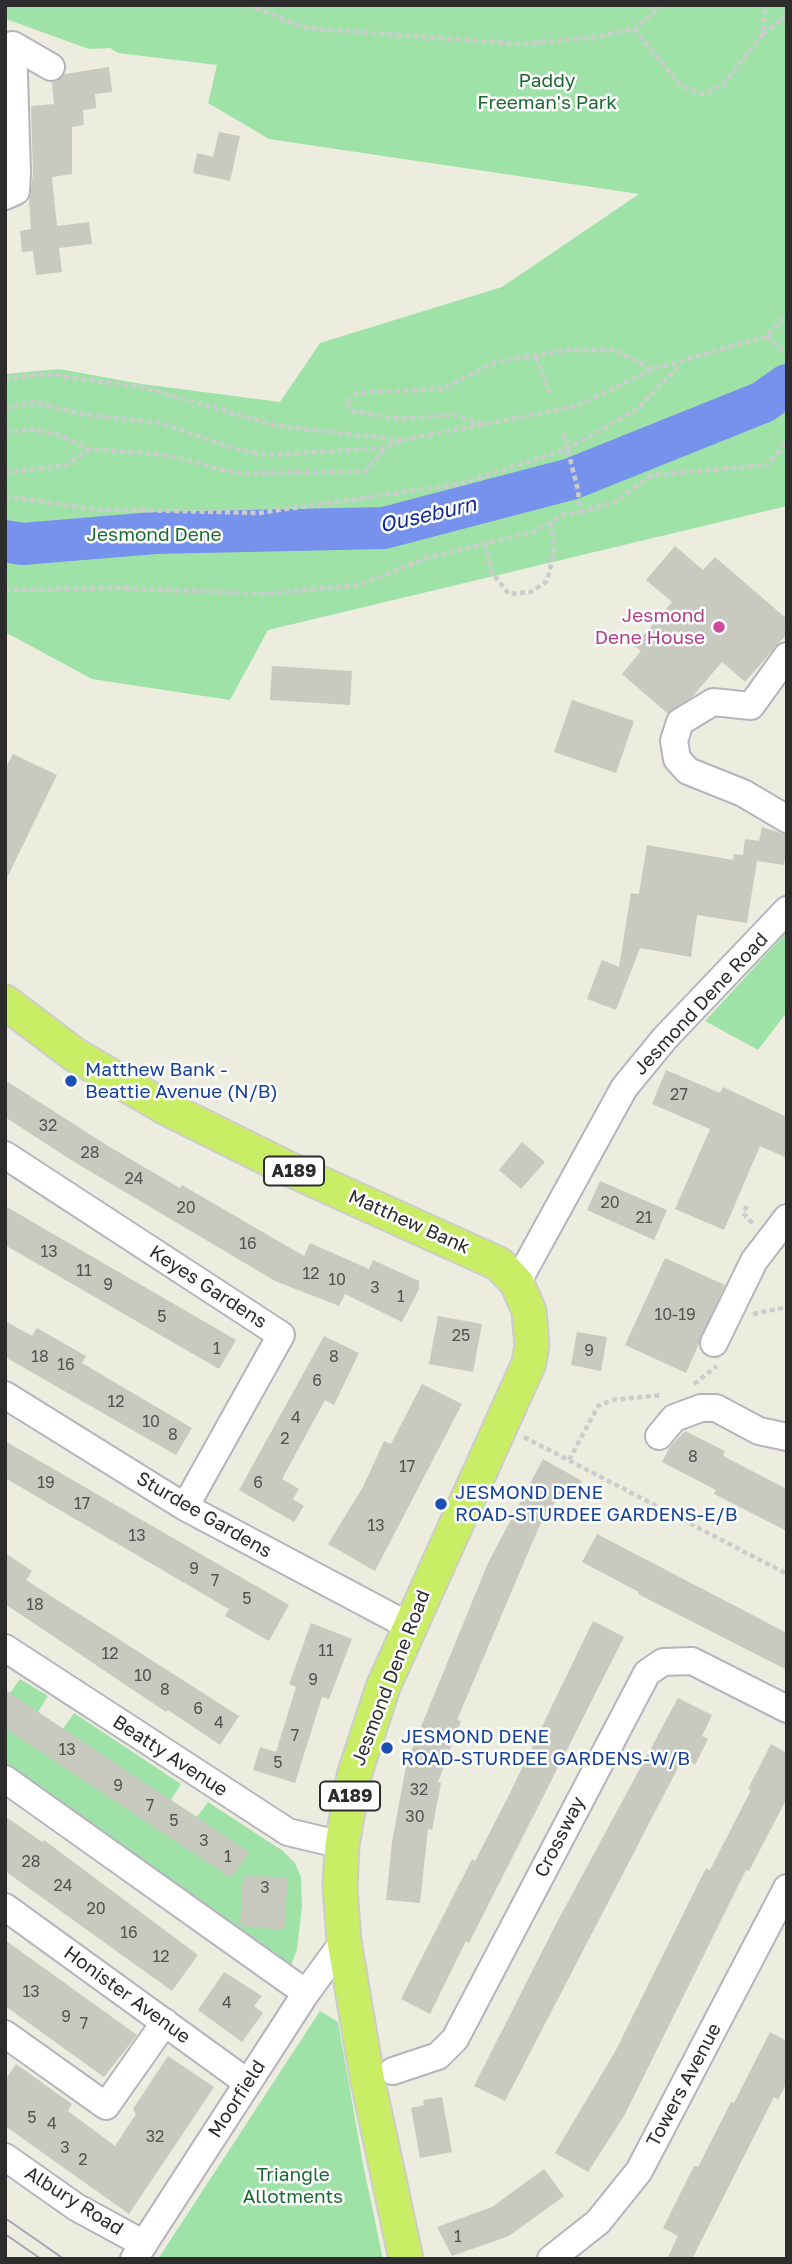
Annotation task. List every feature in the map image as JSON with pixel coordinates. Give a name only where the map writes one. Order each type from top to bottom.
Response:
[{"type":"main road","name":"Matthew Bank","points":[[5,1002],[111,1078],[287,1168],[499,1264],[517,1283],[531,1325],[529,1363]]},
{"type":"main road","name":"Jesmond Dene Road","points":[[406,2259],[377,2128],[344,1941],[340,1887],[342,1845],[354,1776],[365,1737],[409,1626],[529,1363]]},
{"type":"street","points":[[10,193],[13,45],[51,67]]},
{"type":"street","points":[[787,656],[751,706],[713,702],[680,722],[674,741],[677,760],[688,771],[743,793],[787,819]]},
{"type":"street","name":"Jesmond Dene Road","points":[[517,1283],[624,1088],[656,1048],[787,910]]},
{"type":"street","name":"Keyes Gardens","points":[[5,1154],[281,1335],[185,1507]]},
{"type":"street","points":[[718,1350],[754,1261],[787,1218]]},
{"type":"street","name":"Sturdee Gardens","points":[[5,1395],[185,1507],[409,1626]]},
{"type":"street","points":[[659,1436],[674,1418],[701,1408],[716,1408],[759,1431],[787,1437]]},
{"type":"street","name":"Beatty Avenue","points":[[5,1648],[288,1832],[342,1845]]},
{"type":"street","name":"Crossway","points":[[393,2071],[438,2056],[455,2039],[647,1673],[663,1662],[692,1661],[787,1709]]},
{"type":"street","points":[[5,1779],[306,1993]]},
{"type":"street","name":"Towers Avenue","points":[[551,2259],[598,2222],[639,2171],[787,1888]]},
{"type":"street","name":"Honister Avenue","points":[[5,1907],[248,2082]]},
{"type":"street","name":"Moorfield","points":[[139,2251],[306,1993],[344,1941]]},
{"type":"street","points":[[5,2034],[106,2106],[165,2022]]},
{"type":"street","name":"Albury Road","points":[[5,2157],[139,2251]]},
{"type":"path","points":[[248,5],[306,28],[520,44],[589,38],[635,29],[662,5]]},
{"type":"path","points":[[762,35],[766,5]]},
{"type":"path","points":[[635,29],[681,86],[702,94],[723,85],[762,35],[787,15]]},
{"type":"path","points":[[5,409],[33,402],[81,414],[160,424],[235,449],[268,455],[384,448],[403,440],[578,406],[653,369],[682,363],[767,336],[787,314]]},
{"type":"path","points":[[767,336],[787,355]]},
{"type":"path","points":[[485,425],[454,415],[399,419],[352,411],[346,404],[356,393],[442,389],[495,362],[567,350],[615,351],[653,369]]},
{"type":"path","points":[[536,357],[551,397]]},
{"type":"path","points":[[5,496],[92,509],[258,513],[459,484],[567,449],[636,410],[682,363]]},
{"type":"path","points":[[5,379],[45,374],[142,387],[278,425],[403,440]]},
{"type":"path","points":[[5,433],[31,429],[56,434],[90,449],[167,455],[235,473],[365,472],[384,448]]},
{"type":"path","points":[[563,431],[578,490],[580,512]]},
{"type":"path","points":[[5,590],[118,588],[266,594],[359,585],[427,558],[534,531],[565,514],[615,502],[652,475],[767,465],[787,442]]},
{"type":"path","points":[[5,473],[66,465],[90,449]]},
{"type":"path","points":[[485,544],[492,573],[509,594],[531,592],[547,581],[554,553],[551,522]]},
{"type":"path","points":[[742,1316],[787,1307]]},
{"type":"path","points":[[689,1387],[706,1376],[718,1350]]},
{"type":"path","points":[[569,1460],[598,1406],[612,1400],[673,1393]]},
{"type":"path","points":[[501,1426],[787,1574]]},
{"type":"green space","name":"Jesmond Dene","points":[[5,5],[787,5],[787,506],[268,630],[230,700],[92,679],[5,632],[5,374],[59,369],[142,384],[280,402],[320,343],[502,287],[639,194],[269,139],[208,103],[217,65],[118,53],[110,48],[89,49],[6,19]]},
{"type":"green space","points":[[787,932],[787,1012],[758,1050],[705,1021]]},
{"type":"green space","points":[[20,1679],[48,1696],[38,1712],[63,1729],[74,1713],[181,1784],[171,1800],[197,1817],[208,1802],[283,1851],[295,1863],[301,1877],[302,1906],[297,1949],[291,1966],[5,1767],[5,1690],[10,1693]]},
{"type":"green space","name":"Triangle Allotments","points":[[320,2011],[338,2022],[383,2259],[158,2259]]},
{"type":"building","points":[[109,67],[112,92],[95,94],[96,108],[83,110],[84,125],[72,127],[72,174],[52,177],[57,226],[89,222],[92,244],[59,248],[62,272],[36,275],[33,251],[22,252],[20,231],[31,229],[31,106],[54,104],[52,83],[65,74]]},
{"type":"building","points":[[219,132],[240,136],[230,181],[193,173],[197,153],[213,157]]},
{"type":"building","name":"Jesmond Dene House","points":[[675,546],[703,570],[715,557],[787,619],[787,634],[745,682],[722,662],[693,696],[668,714],[622,674],[641,651],[634,646],[672,602],[646,580]]},
{"type":"building","points":[[272,666],[352,671],[350,705],[270,700]]},
{"type":"building","points":[[572,700],[634,721],[616,773],[554,752]]},
{"type":"building","points":[[13,754],[57,775],[5,882],[5,769]]},
{"type":"building","points":[[762,827],[787,835],[784,865],[757,861],[747,923],[697,915],[691,957],[640,948],[616,1010],[587,999],[602,960],[619,967],[631,893],[639,894],[647,845],[733,860],[734,854],[743,855],[745,839],[759,841]]},
{"type":"building","points":[[666,1070],[720,1093],[723,1087],[787,1117],[787,1158],[760,1146],[724,1230],[675,1209],[710,1129],[652,1104]]},
{"type":"building","points":[[5,1080],[108,1146],[180,1188],[182,1185],[304,1256],[310,1243],[369,1269],[373,1260],[419,1281],[419,1289],[402,1322],[345,1294],[339,1306],[275,1281],[71,1160],[5,1117]]},
{"type":"building","points":[[522,1142],[545,1162],[521,1189],[499,1170]]},
{"type":"building","points":[[600,1181],[667,1210],[654,1240],[587,1210]]},
{"type":"building","points":[[5,1206],[236,1340],[219,1369],[5,1245]]},
{"type":"building","points":[[665,1258],[725,1285],[686,1373],[625,1345]]},
{"type":"building","points":[[438,1316],[482,1324],[473,1372],[429,1364]]},
{"type":"building","points":[[5,1321],[32,1336],[37,1328],[86,1356],[82,1363],[192,1428],[176,1455],[5,1357]]},
{"type":"building","points":[[577,1332],[607,1337],[601,1371],[571,1365]]},
{"type":"building","points":[[324,1336],[359,1353],[334,1405],[325,1400],[282,1479],[299,1489],[293,1499],[304,1506],[294,1522],[239,1490]]},
{"type":"building","points":[[422,1384],[462,1404],[375,1571],[328,1544],[363,1487],[384,1441],[391,1444]]},
{"type":"building","points":[[685,1431],[725,1451],[723,1456],[787,1489],[787,1531],[714,1494],[716,1490],[662,1462],[669,1448]]},
{"type":"building","points":[[5,1441],[289,1605],[269,1641],[225,1616],[229,1609],[5,1478]]},
{"type":"building","points":[[543,1459],[582,1481],[573,1497],[562,1491],[539,1527],[457,1720],[461,1721],[438,1782],[441,1783],[432,1830],[428,1829],[420,1903],[386,1900],[392,1842],[407,1761],[488,1563]]},
{"type":"building","points":[[597,1534],[787,1633],[787,1670],[638,1594],[639,1592],[582,1562]]},
{"type":"building","points":[[5,1553],[32,1571],[26,1580],[239,1716],[220,1745],[5,1604]]},
{"type":"building","points":[[593,1621],[624,1637],[469,1943],[466,1941],[430,2014],[401,1999],[472,1859],[475,1861],[508,1797]]},
{"type":"building","points":[[311,1623],[352,1639],[329,1699],[322,1697],[295,1783],[253,1770],[260,1747],[276,1752],[296,1687],[289,1684]]},
{"type":"building","points":[[5,1690],[249,1852],[231,1878],[5,1728]]},
{"type":"building","points":[[678,1698],[712,1715],[702,1736],[708,1739],[695,1765],[683,1758],[505,2101],[474,2086],[556,1924]]},
{"type":"building","points":[[771,1744],[787,1753],[787,1798],[749,1871],[746,1870],[624,2116],[588,2172],[555,2153],[616,2050],[706,1868],[710,1870],[751,1790],[748,1789]]},
{"type":"building","points":[[5,1816],[42,1842],[44,1840],[198,1955],[172,1991],[5,1871]]},
{"type":"building","points":[[243,1875],[288,1878],[284,1930],[240,1926]]},
{"type":"building","points":[[5,1940],[137,2035],[104,2077],[5,2006]]},
{"type":"building","points":[[224,1972],[262,1996],[254,2006],[263,2013],[242,2042],[198,2010]]},
{"type":"building","points":[[770,2032],[787,2041],[787,2082],[778,2100],[774,2097],[692,2259],[667,2259],[678,2236],[663,2228],[694,2166],[698,2167]]},
{"type":"building","points":[[168,2056],[214,2087],[129,2214],[5,2126],[5,2080],[16,2064],[72,2104],[68,2111],[115,2146],[136,2114],[133,2109]]},
{"type":"building","points":[[442,2097],[452,2152],[420,2158],[411,2108],[424,2105],[423,2100]]},
{"type":"building","points":[[544,2169],[564,2196],[509,2236],[452,2256],[437,2227],[492,2207]]},
{"type":"waterway","name":"Ouseburn","points":[[5,541],[22,544],[155,533],[384,528],[571,479],[763,402],[787,385]]},
{"type":"tram line","points":[[5,2218],[64,2259]]},
{"type":"tram line","points":[[5,2234],[41,2259]]},
{"type":"place","name":"Jesmond Dene House","points":[[719,627]]},
{"type":"place","name":"Matthew Bank - Beattie Avenue (N/B)","points":[[71,1081]]},
{"type":"place","name":"JESMOND DENE ROAD-STURDEE GARDENS-E/B","points":[[441,1504]]},
{"type":"place","name":"JESMOND DENE ROAD-STURDEE GARDENS-W/B","points":[[387,1748]]},
{"type":"park label","name":"Paddy Freeman's Park","points":[[547,92]]}]
